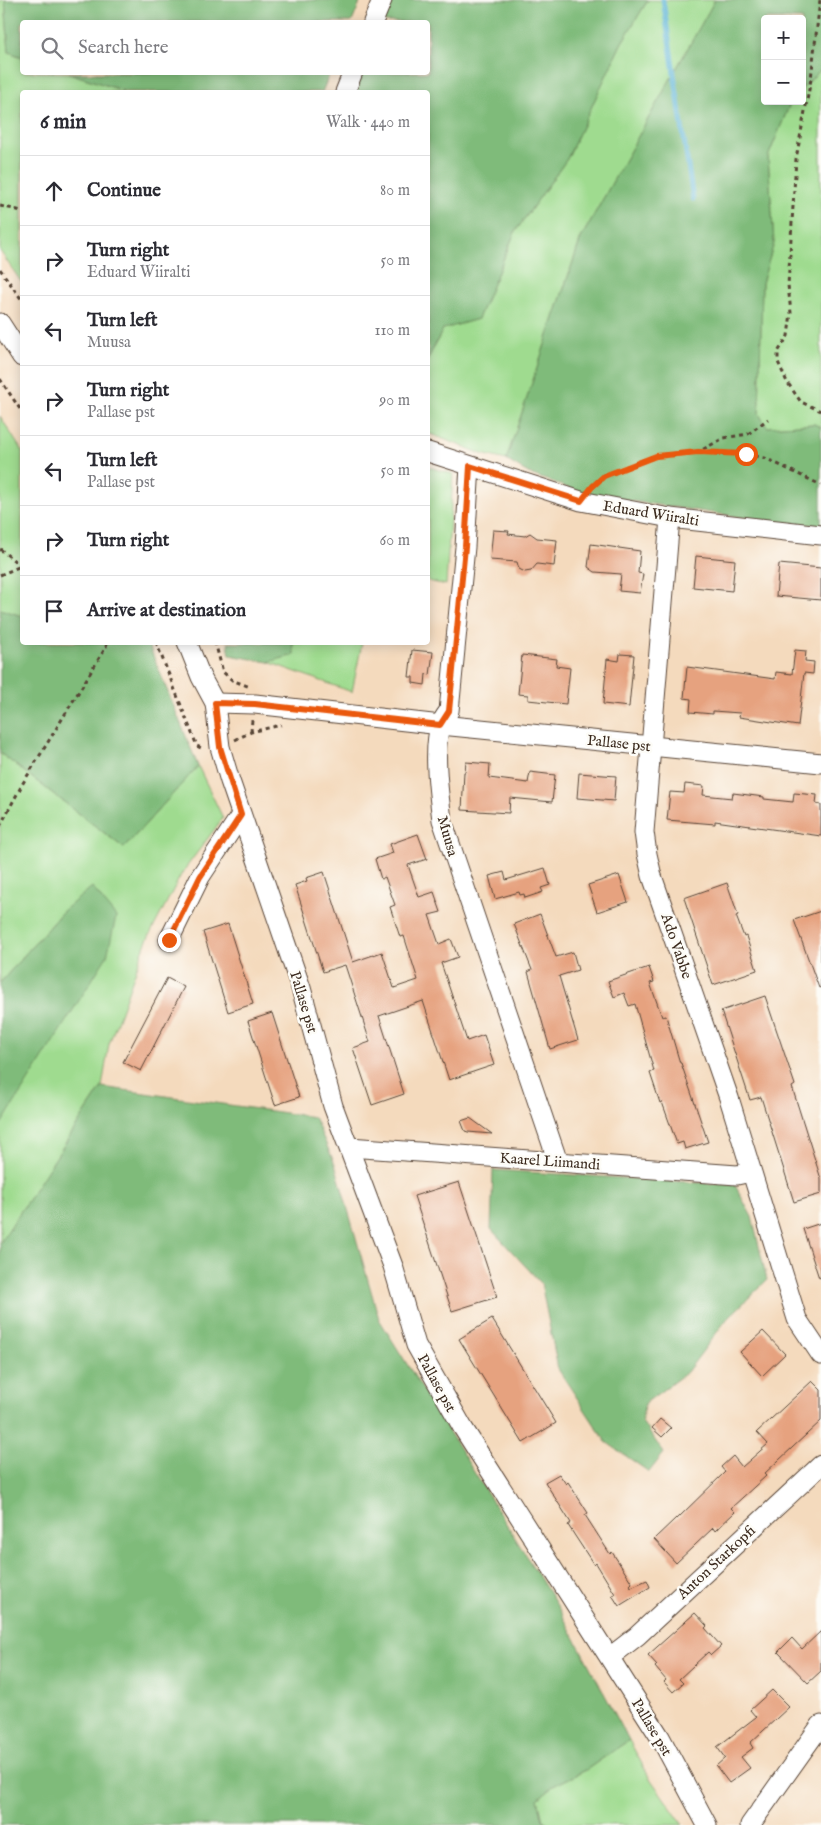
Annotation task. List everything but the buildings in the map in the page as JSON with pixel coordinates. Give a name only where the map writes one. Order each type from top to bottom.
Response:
[{"type":"street","points":[[374,20],[382,0]]},
{"type":"street","points":[[346,90],[352,75]]},
{"type":"street","points":[[0,323],[17,339]]},
{"type":"street","name":"Eduard Wiiralti","points":[[430,453],[581,501],[670,518],[821,535]]},
{"type":"street","name":"Muusa","points":[[470,466],[465,547],[449,711],[440,725],[437,752],[442,820],[558,1162]]},
{"type":"street","name":"Ado Vabbe","points":[[670,518],[644,832],[646,854],[729,1098],[797,1319],[821,1355]]},
{"type":"street","points":[[188,645],[201,677],[215,703]]},
{"type":"street","name":"Pallase pst","points":[[707,1825],[660,1737],[463,1428],[416,1345],[393,1266],[333,1106],[300,988],[241,815],[220,747],[215,703],[255,704],[440,725],[821,763]]},
{"type":"street","points":[[169,940],[200,877],[241,815]]},
{"type":"street","name":"Kaarel Liimandi","points":[[349,1147],[736,1175],[751,1172]]},
{"type":"street","name":"Anton Starkopfi","points":[[610,1658],[637,1636],[821,1465]]},
{"type":"street","points":[[750,1825],[821,1725]]},
{"type":"path","points":[[820,0],[811,79],[796,159],[788,285],[792,313],[788,336],[778,352],[778,362],[786,382],[801,402],[821,411]]},
{"type":"path","points":[[0,206],[20,210]]},
{"type":"path","points":[[0,269],[20,297]]},
{"type":"path","points":[[0,379],[20,409]]},
{"type":"path","points":[[698,452],[724,438],[748,434],[768,419]]},
{"type":"path","points":[[581,501],[604,476],[656,456],[698,452],[746,454],[765,458],[821,485]]},
{"type":"path","points":[[0,549],[20,564]]},
{"type":"path","points":[[0,575],[20,567]]},
{"type":"path","points":[[0,826],[23,783],[106,645]]},
{"type":"green space","points":[[0,0],[5,0],[9,52],[20,56],[20,75],[75,75],[121,90],[20,90],[20,280],[0,251]]},
{"type":"green space","points":[[5,0],[361,0],[353,20],[20,20],[20,56],[9,52]]},
{"type":"green space","points":[[386,0],[648,0],[621,44],[567,159],[515,232],[478,319],[443,329],[430,355],[430,90],[350,90],[356,75],[430,75],[430,20],[378,20]]},
{"type":"green space","points":[[648,0],[715,0],[581,238],[506,460],[482,454],[430,434],[430,355],[443,329],[478,319],[515,232],[567,159],[621,44]]},
{"type":"green space","points":[[715,0],[821,0],[821,69],[806,85],[806,15],[761,15],[761,105],[789,105],[768,157],[774,243],[762,283],[759,414],[767,427],[814,424],[821,427],[821,526],[767,521],[584,494],[530,474],[506,460],[581,238]]},
{"type":"green space","points":[[821,69],[821,427],[814,424],[767,427],[759,414],[762,283],[774,243],[768,157],[789,105],[806,105],[806,85]]},
{"type":"green space","points":[[75,75],[329,75],[323,90],[121,90]]},
{"type":"green space","points":[[0,416],[20,448],[20,615],[0,609]]},
{"type":"green space","points":[[430,468],[453,474],[446,585],[430,581]]},
{"type":"green space","points":[[0,609],[20,615],[20,645],[149,645],[198,766],[124,848],[0,753]]},
{"type":"green space","points":[[228,645],[293,645],[294,655],[268,662],[230,655]]},
{"type":"green space","points":[[293,645],[362,645],[352,692],[268,662],[294,655]]},
{"type":"green space","points":[[0,753],[124,848],[198,766],[223,818],[182,873],[146,942],[109,1044],[102,1087],[0,1243],[0,1124],[62,912],[0,983]]},
{"type":"green space","points":[[92,887],[116,917],[107,956],[0,1126],[0,983],[62,912]]},
{"type":"green space","points":[[102,1087],[314,1117],[335,1164],[379,1319],[558,1607],[629,1740],[586,1770],[553,1786],[538,1799],[543,1820],[550,1825],[0,1825],[0,1243]]},
{"type":"green space","points":[[493,1170],[735,1185],[752,1217],[767,1280],[727,1319],[687,1372],[644,1404],[642,1422],[664,1453],[649,1472],[606,1442],[558,1369],[541,1283],[491,1229]]},
{"type":"green space","points":[[629,1740],[649,1777],[683,1825],[550,1825],[543,1820],[538,1799],[553,1786],[586,1770]]},
{"type":"waterway","points":[[663,0],[693,199]]},
{"type":"route","points":[[169,940],[200,877],[241,815],[220,747],[217,734],[215,703],[255,704],[440,725],[449,711],[465,547],[470,466],[581,501],[604,476],[656,456],[698,452],[746,454]]}]
